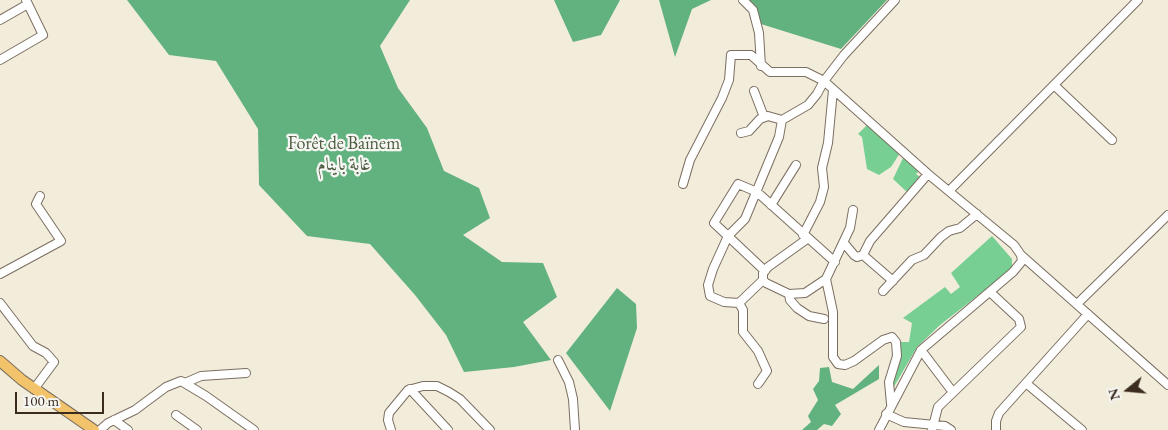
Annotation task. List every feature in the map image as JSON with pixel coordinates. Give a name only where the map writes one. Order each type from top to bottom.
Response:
[{"type":"main road","points":[[0,361],[34,389],[94,430]]},
{"type":"street","points":[[743,0],[753,10],[759,33],[762,66]]},
{"type":"street","points":[[741,133],[749,131],[764,118],[782,120],[808,105],[844,55],[895,0]]},
{"type":"street","points":[[949,191],[1138,0]]},
{"type":"street","points":[[0,20],[27,2],[43,35],[0,60]]},
{"type":"street","points":[[683,184],[690,160],[729,80],[732,56],[751,55],[770,72],[806,72],[824,81],[928,174],[1014,245],[1021,255],[1168,385]]},
{"type":"street","points":[[1054,85],[1112,140]]},
{"type":"street","points":[[739,303],[764,275],[805,237],[820,202],[824,187],[822,168],[828,143],[833,90]]},
{"type":"street","points":[[754,91],[764,118]]},
{"type":"street","points":[[739,303],[724,302],[710,296],[708,285],[728,236],[745,219],[779,137],[782,120]]},
{"type":"street","points":[[771,206],[796,165]]},
{"type":"street","points":[[863,255],[870,241],[928,174]]},
{"type":"street","points":[[835,262],[757,192],[738,184],[714,222],[764,275],[789,294],[805,293],[826,279],[835,262],[844,243],[850,228],[852,210]]},
{"type":"street","points":[[0,274],[61,240],[36,204],[40,196]]},
{"type":"street","points":[[883,291],[912,260],[924,255],[940,237],[949,231],[960,228],[977,214]]},
{"type":"street","points":[[1077,304],[1168,214]]},
{"type":"street","points":[[844,243],[857,256],[863,255]]},
{"type":"street","points":[[863,255],[892,281]]},
{"type":"street","points":[[879,430],[920,350],[1018,267],[1022,261],[1021,255]]},
{"type":"street","points":[[826,279],[833,312],[833,357],[838,364],[845,365],[854,361],[883,340],[892,337],[896,342],[897,356],[889,382],[891,404]]},
{"type":"street","points":[[932,427],[938,407],[952,390],[1021,327],[1019,319],[990,292]]},
{"type":"street","points":[[789,294],[790,300],[797,308],[809,316],[824,319]]},
{"type":"street","points":[[0,303],[33,346],[46,353],[54,362],[34,389]]},
{"type":"street","points":[[739,303],[743,310],[743,332],[758,351],[766,371],[758,384]]},
{"type":"street","points":[[996,430],[996,422],[1000,413],[1028,384],[1088,314]]},
{"type":"street","points":[[920,350],[952,390]]},
{"type":"street","points":[[558,360],[569,382],[573,399],[575,430]]},
{"type":"street","points":[[100,430],[114,420],[135,410],[174,383],[185,382],[202,376],[246,373]]},
{"type":"street","points":[[185,382],[254,430]]},
{"type":"street","points":[[1028,384],[1082,430]]},
{"type":"street","points":[[391,430],[389,413],[410,389],[414,387],[437,386],[460,399],[490,430]]},
{"type":"street","points":[[410,389],[448,430]]},
{"type":"street","points":[[886,414],[904,422],[932,427],[945,426],[951,430]]},
{"type":"street","points":[[176,415],[194,429]]},
{"type":"street","points":[[114,420],[128,430]]},
{"type":"green space","name":"Forêt de Baïnem غابة باينام","points":[[127,0],[410,0],[380,46],[398,88],[427,128],[444,171],[479,188],[490,218],[463,235],[502,262],[543,263],[557,297],[523,322],[551,360],[514,367],[464,372],[446,335],[415,295],[370,244],[307,236],[259,185],[258,129],[216,61],[169,55]]},
{"type":"green space","points":[[554,0],[620,0],[601,35],[573,42]]},
{"type":"green space","points":[[659,0],[711,0],[692,9],[675,57]]},
{"type":"green space","points":[[738,0],[887,0],[841,49],[761,24]]},
{"type":"green space","points":[[867,125],[900,153],[891,167],[879,175],[867,169],[862,137],[858,134]]},
{"type":"green space","points":[[904,156],[920,170],[916,174],[920,177],[907,192],[893,179]]},
{"type":"green space","points":[[992,236],[1012,259],[1012,266],[1008,272],[940,325],[917,347],[892,390],[892,381],[900,355],[899,342],[909,342],[912,323],[903,318],[945,287],[951,294],[960,287],[951,273]]},
{"type":"green space","points":[[617,288],[636,304],[637,328],[610,411],[566,353]]},
{"type":"green space","points":[[879,365],[879,379],[835,405],[841,414],[832,426],[824,424],[817,430],[802,430],[811,422],[808,416],[818,400],[813,389],[819,381],[820,368],[829,367],[832,382],[853,389]]}]
